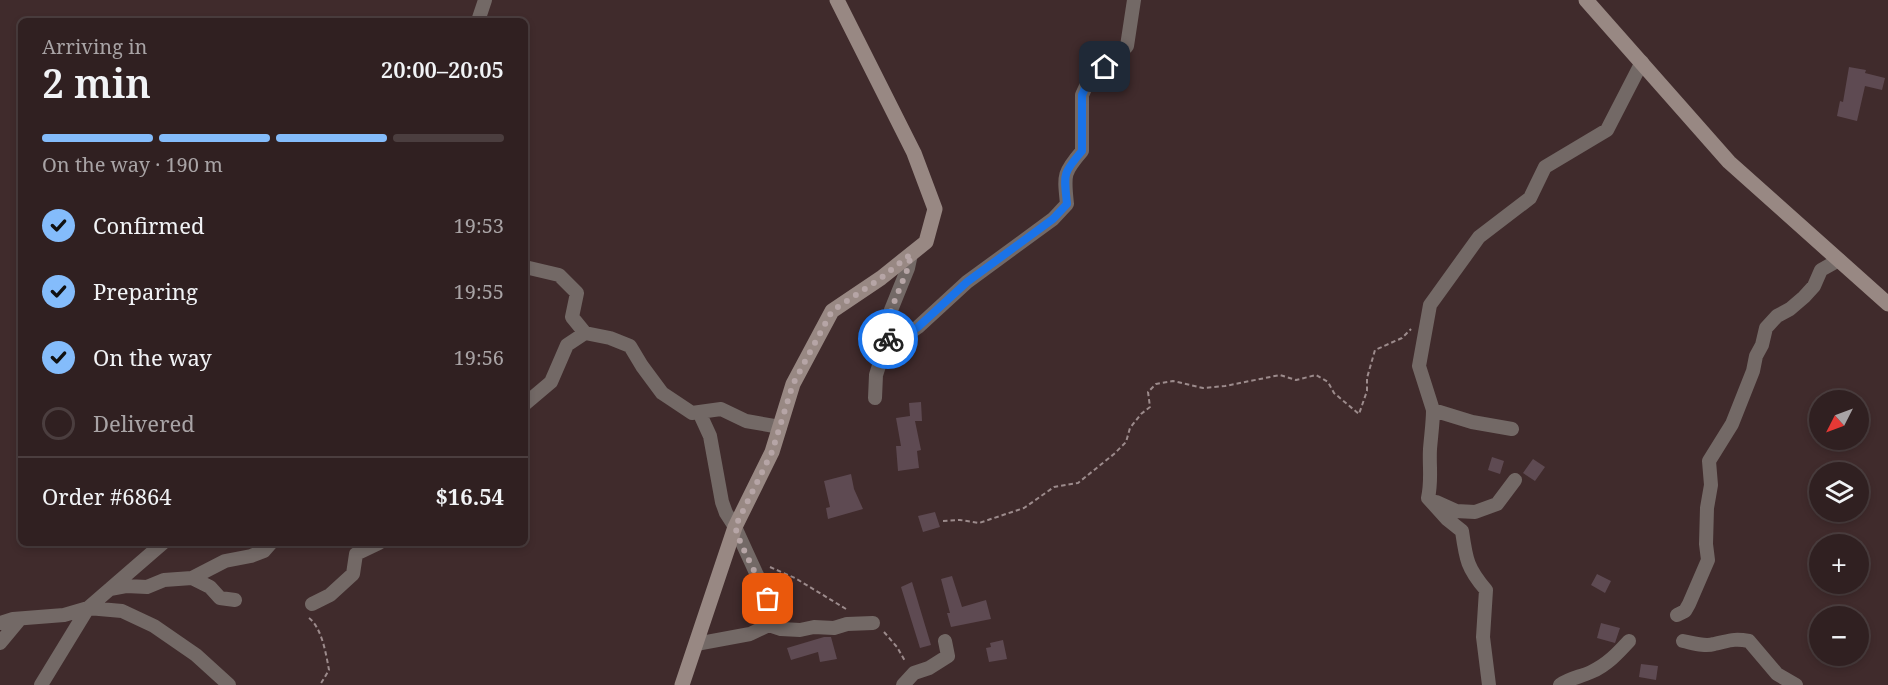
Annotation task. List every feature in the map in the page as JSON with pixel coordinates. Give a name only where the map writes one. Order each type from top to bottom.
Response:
[{"type":"street","points":[[479,18],[485,0]]},
{"type":"street","points":[[682,685],[735,527],[772,452],[793,384],[832,311],[881,278],[926,242],[934,209],[914,153],[837,0]]},
{"type":"street","points":[[885,350],[918,327],[967,282],[1053,219],[1067,204],[1065,181],[1067,168],[1082,151],[1082,95],[1088,82],[1127,46],[1134,0]]},
{"type":"street","points":[[1587,0],[1729,162],[1888,304]]},
{"type":"street","points":[[1428,498],[1432,482],[1430,449],[1433,410],[1419,366],[1430,305],[1479,237],[1530,198],[1545,167],[1607,130],[1642,62]]},
{"type":"street","points":[[875,398],[876,375],[885,350],[891,323],[891,310],[908,268],[911,254]]},
{"type":"street","points":[[1677,615],[1685,611],[1689,604],[1708,560],[1707,508],[1711,485],[1709,461],[1732,424],[1753,371],[1766,328],[1777,316],[1804,297],[1814,286],[1821,270],[1839,260]]},
{"type":"street","points":[[528,268],[559,275],[577,293],[572,317],[585,333],[610,338],[630,346],[662,393],[692,413],[721,409],[746,421],[780,427]]},
{"type":"street","points":[[528,401],[551,382],[567,345],[585,333]]},
{"type":"street","points":[[1433,410],[1472,422],[1512,429]]},
{"type":"street","points":[[699,412],[710,436],[726,513],[735,527],[768,599],[764,611],[769,625]]},
{"type":"street","points":[[1428,498],[1456,511],[1474,512],[1497,504],[1515,480]]},
{"type":"street","points":[[1428,498],[1447,519],[1462,531],[1466,559],[1472,575],[1486,590],[1483,638],[1489,685]]},
{"type":"street","points":[[41,685],[88,608],[160,546]]},
{"type":"street","points":[[110,589],[126,586],[147,587],[164,580],[192,578],[225,561],[257,553],[268,546]]},
{"type":"street","points":[[309,610],[353,574],[356,554],[373,546]]},
{"type":"street","points":[[192,578],[210,586],[220,598],[235,600]]},
{"type":"street","points":[[0,623],[64,615],[88,608],[122,611],[154,626],[196,655],[229,685]]},
{"type":"street","points":[[0,643],[20,619]]},
{"type":"street","points":[[696,644],[750,634],[769,625],[781,629],[800,630],[814,627],[834,628],[847,624],[873,624]]},
{"type":"street","points":[[1683,641],[1713,645],[1736,639],[1749,641],[1777,674],[1796,685]]},
{"type":"street","points":[[903,685],[914,673],[929,668],[948,656],[945,641]]},
{"type":"street","points":[[1560,685],[1569,679],[1591,672],[1613,658],[1629,641]]},
{"type":"path","points":[[943,521],[960,520],[980,523],[1024,508],[1054,487],[1078,483],[1103,465],[1126,442],[1130,428],[1150,407],[1148,392],[1156,384],[1173,381],[1203,388],[1280,375],[1296,380],[1316,375],[1328,382],[1334,393],[1359,414],[1367,391],[1367,378],[1375,350],[1402,338],[1415,326],[1427,321]]},
{"type":"path","points":[[748,555],[802,583],[850,612]]},
{"type":"path","points":[[309,610],[329,670],[320,685]]},
{"type":"path","points":[[873,624],[887,635],[906,662],[920,671]]},
{"type":"building","points":[[1849,67],[1866,70],[1865,73],[1885,78],[1882,90],[1865,86],[1857,121],[1837,116],[1840,101],[1843,102]]},
{"type":"building","points":[[921,402],[922,421],[915,421],[921,450],[917,451],[919,468],[898,471],[896,446],[901,446],[896,418],[910,416],[909,403]]},
{"type":"building","points":[[1492,457],[1504,461],[1500,474],[1488,470]]},
{"type":"building","points":[[1533,459],[1545,467],[1535,481],[1523,473]]},
{"type":"building","points":[[851,474],[854,489],[863,509],[828,519],[826,508],[830,507],[824,481]]},
{"type":"building","points":[[935,512],[940,527],[923,532],[918,516]]},
{"type":"building","points":[[1597,574],[1611,581],[1605,593],[1591,585]]},
{"type":"building","points":[[952,576],[962,607],[986,600],[991,619],[951,627],[947,613],[950,613],[941,579]]},
{"type":"building","points":[[912,582],[931,645],[920,648],[901,587]]},
{"type":"building","points":[[1601,623],[1620,628],[1615,643],[1597,638]]},
{"type":"building","points":[[831,637],[837,659],[820,662],[818,652],[791,660],[787,648]]},
{"type":"building","points":[[1003,640],[1007,659],[989,662],[986,648],[991,647],[990,643]]},
{"type":"building","points":[[1641,664],[1658,666],[1656,680],[1639,677]]},
{"type":"way so far","points":[[768,599],[735,527],[776,443],[793,384],[832,311],[881,278],[911,254],[908,268],[891,310],[888,339]]},
{"type":"route","points":[[888,339],[885,350],[918,327],[967,282],[1053,219],[1067,204],[1065,181],[1067,168],[1082,151],[1082,95],[1088,82],[1105,67]]}]
